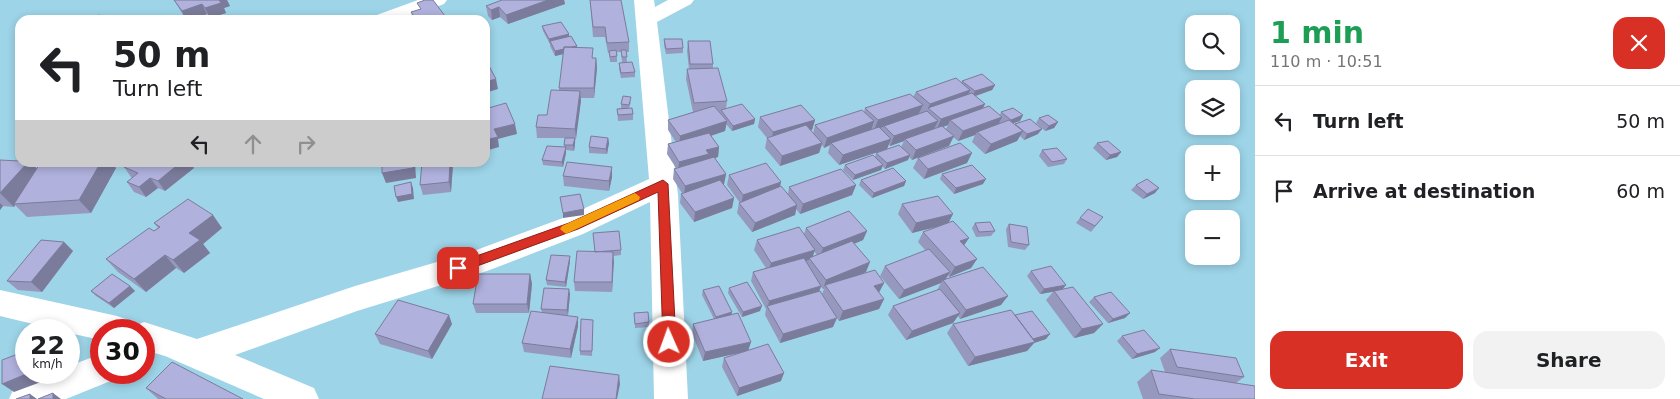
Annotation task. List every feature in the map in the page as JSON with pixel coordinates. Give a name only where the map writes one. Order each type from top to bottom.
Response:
[{"type":"street","points":[[395,15],[437,0]]},
{"type":"street","points":[[671,399],[663,184],[645,10],[684,0]]},
{"type":"street","points":[[163,346],[355,298],[476,263],[574,226],[663,184]]},
{"type":"street","points":[[0,303],[90,324]]},
{"type":"street","points":[[163,346],[302,399]]},
{"type":"street","points":[[26,399],[90,373]]},
{"type":"building","points":[[174,0],[219,0],[221,3],[205,8],[202,4],[182,11]]},
{"type":"building","points":[[433,0],[444,15],[413,15],[411,12],[421,9],[417,3]]},
{"type":"building","points":[[502,0],[548,0],[506,15],[499,7],[491,10],[486,6]]},
{"type":"building","points":[[590,0],[621,0],[629,42],[607,43],[605,27],[593,27]]},
{"type":"building","points":[[561,22],[569,34],[549,39],[542,26]]},
{"type":"building","points":[[571,36],[577,46],[564,47],[564,49],[555,51],[550,41]]},
{"type":"building","points":[[664,39],[682,39],[683,48],[666,49]]},
{"type":"building","points":[[688,41],[710,41],[713,64],[690,64]]},
{"type":"building","points":[[564,47],[593,48],[592,58],[596,58],[594,88],[559,88]]},
{"type":"building","points":[[616,50],[617,56],[610,57],[609,51]]},
{"type":"building","points":[[621,50],[626,50],[627,57],[622,57]]},
{"type":"building","points":[[632,62],[635,72],[621,73],[619,63]]},
{"type":"building","points":[[490,68],[496,79],[490,81]]},
{"type":"building","points":[[718,68],[727,101],[694,103],[687,69]]},
{"type":"building","points":[[982,74],[995,85],[975,91],[962,81]]},
{"type":"building","points":[[956,78],[970,90],[930,104],[916,92]]},
{"type":"building","points":[[551,90],[580,91],[575,129],[536,127],[538,115],[547,115]]},
{"type":"building","points":[[972,93],[985,104],[941,119],[928,108]]},
{"type":"building","points":[[910,94],[923,105],[878,120],[865,108]]},
{"type":"building","points":[[623,96],[631,97],[629,105],[621,104]]},
{"type":"building","points":[[506,103],[515,124],[494,129],[498,137],[490,139],[490,108]]},
{"type":"building","points":[[742,104],[755,119],[733,126],[721,110]]},
{"type":"building","points":[[801,105],[815,120],[773,132],[760,117]]},
{"type":"building","points":[[714,106],[727,121],[680,136],[668,120]]},
{"type":"building","points":[[989,106],[1002,117],[963,131],[950,120]]},
{"type":"building","points":[[632,108],[633,114],[618,115],[617,109]]},
{"type":"building","points":[[1013,108],[1023,115],[1011,120],[1001,112]]},
{"type":"building","points":[[862,110],[874,121],[827,138],[815,125]]},
{"type":"building","points":[[927,111],[938,121],[894,136],[884,126]]},
{"type":"building","points":[[1048,115],[1058,122],[1049,126],[1039,118]]},
{"type":"building","points":[[1030,119],[1042,129],[1027,134],[1015,124]]},
{"type":"building","points":[[1009,120],[1023,131],[991,144],[977,132]]},
{"type":"building","points":[[806,125],[822,143],[782,156],[767,138]]},
{"type":"building","points":[[942,126],[954,136],[916,150],[905,139]]},
{"type":"building","points":[[879,127],[891,139],[843,155],[831,143]]},
{"type":"building","points":[[709,133],[719,147],[706,150],[709,154],[679,162],[668,144]]},
{"type":"building","points":[[591,136],[608,138],[606,149],[589,147]]},
{"type":"building","points":[[565,138],[575,138],[573,145],[564,145]]},
{"type":"building","points":[[1108,141],[1121,152],[1110,155],[1097,143]]},
{"type":"building","points":[[960,143],[972,153],[928,169],[918,158]]},
{"type":"building","points":[[899,145],[910,155],[887,163],[876,153]]},
{"type":"building","points":[[547,146],[566,147],[562,162],[542,160]]},
{"type":"building","points":[[1057,148],[1067,159],[1052,162],[1042,150]]},
{"type":"building","points":[[873,155],[883,165],[855,175],[845,165]]},
{"type":"building","points":[[714,157],[726,174],[685,186],[674,169]]},
{"type":"building","points":[[0,160],[15,161],[15,167],[23,167],[0,193]]},
{"type":"building","points":[[567,162],[612,167],[609,181],[563,176]]},
{"type":"building","points":[[766,163],[781,182],[743,195],[729,175]]},
{"type":"building","points":[[972,165],[986,179],[956,188],[942,174]]},
{"type":"building","points":[[38,167],[98,167],[79,200],[14,204]]},
{"type":"building","points":[[124,167],[175,167],[158,181],[150,178],[139,187],[127,182],[138,173]]},
{"type":"building","points":[[382,167],[413,167],[413,168],[382,173]]},
{"type":"building","points":[[422,167],[450,167],[449,182],[420,185]]},
{"type":"building","points":[[893,168],[906,181],[874,193],[861,180]]},
{"type":"building","points":[[841,169],[856,185],[803,204],[789,187]]},
{"type":"building","points":[[1147,179],[1159,188],[1147,194],[1136,185]]},
{"type":"building","points":[[720,180],[734,198],[695,212],[681,194]]},
{"type":"building","points":[[411,182],[412,194],[396,197],[394,186]]},
{"type":"building","points":[[781,186],[797,205],[755,223],[739,203]]},
{"type":"building","points":[[580,194],[584,209],[563,213],[560,197]]},
{"type":"building","points":[[938,196],[953,214],[916,223],[902,204]]},
{"type":"building","points":[[188,199],[213,215],[189,233],[200,240],[173,260],[165,255],[134,279],[106,259],[149,228],[154,231],[160,227],[154,223]]},
{"type":"building","points":[[1088,209],[1103,217],[1095,226],[1080,218]]},
{"type":"building","points":[[849,211],[867,231],[823,248],[806,228]]},
{"type":"building","points":[[953,221],[969,238],[960,241],[977,259],[955,267],[923,232]]},
{"type":"building","points":[[990,222],[995,231],[979,232],[975,223]]},
{"type":"building","points":[[1009,224],[1027,227],[1029,245],[1011,242]]},
{"type":"building","points":[[799,227],[815,250],[771,263],[757,240]]},
{"type":"building","points":[[619,231],[621,250],[595,252],[593,233]]},
{"type":"building","points":[[41,240],[64,242],[31,282],[7,281]]},
{"type":"building","points":[[852,241],[870,262],[826,280],[809,258]]},
{"type":"building","points":[[929,249],[950,272],[904,290],[885,266]]},
{"type":"building","points":[[577,251],[613,252],[612,282],[574,282]]},
{"type":"building","points":[[551,255],[570,256],[565,282],[546,280]]},
{"type":"building","points":[[804,258],[821,286],[769,301],[753,272]]},
{"type":"building","points":[[1051,266],[1066,285],[1044,289],[1031,271]]},
{"type":"building","points":[[983,267],[1008,296],[966,310],[943,280]]},
{"type":"building","points":[[875,270],[884,283],[874,286],[884,299],[843,311],[825,285]]},
{"type":"building","points":[[112,274],[130,286],[109,303],[91,291]]},
{"type":"building","points":[[478,274],[530,274],[527,304],[473,304]]},
{"type":"building","points":[[747,282],[762,306],[743,312],[729,288]]},
{"type":"building","points":[[719,286],[732,312],[716,317],[703,290]]},
{"type":"building","points":[[1073,287],[1103,324],[1082,329],[1054,291]]},
{"type":"building","points":[[544,288],[569,289],[567,310],[541,309]]},
{"type":"building","points":[[940,289],[960,313],[912,331],[893,306]]},
{"type":"building","points":[[820,291],[837,318],[783,334],[767,306]]},
{"type":"building","points":[[1111,292],[1130,313],[1113,319],[1094,297]]},
{"type":"building","points":[[398,300],[449,315],[428,351],[375,334]]},
{"type":"building","points":[[1011,310],[1035,342],[975,357],[953,324]]},
{"type":"building","points":[[531,311],[578,317],[570,349],[522,343]]},
{"type":"building","points":[[1032,311],[1050,334],[1033,339],[1015,315]]},
{"type":"building","points":[[648,312],[649,322],[635,324],[634,313]]},
{"type":"building","points":[[738,313],[751,342],[705,352],[693,324]]},
{"type":"building","points":[[581,319],[593,320],[592,351],[580,351]]},
{"type":"building","points":[[1144,330],[1160,348],[1137,354],[1122,336]]},
{"type":"building","points":[[768,344],[784,373],[739,388],[724,358]]},
{"type":"building","points":[[1170,349],[1236,358],[1244,377],[1177,367]]},
{"type":"building","points":[[15,355],[15,379],[2,384],[2,360]]},
{"type":"building","points":[[172,362],[243,399],[166,399],[146,388],[150,384],[155,384],[155,379]]},
{"type":"building","points":[[550,366],[619,375],[616,399],[542,399]]},
{"type":"building","points":[[1151,370],[1255,386],[1255,399],[1195,399],[1159,394]]},
{"type":"building","points":[[53,393],[53,399],[38,399]]},
{"type":"building","points":[[30,394],[30,399],[16,399]]},
{"type":"slow traffic","points":[[566,229],[635,197]]},
{"type":"route","points":[[458,268],[574,226],[663,184],[669,342]]}]
